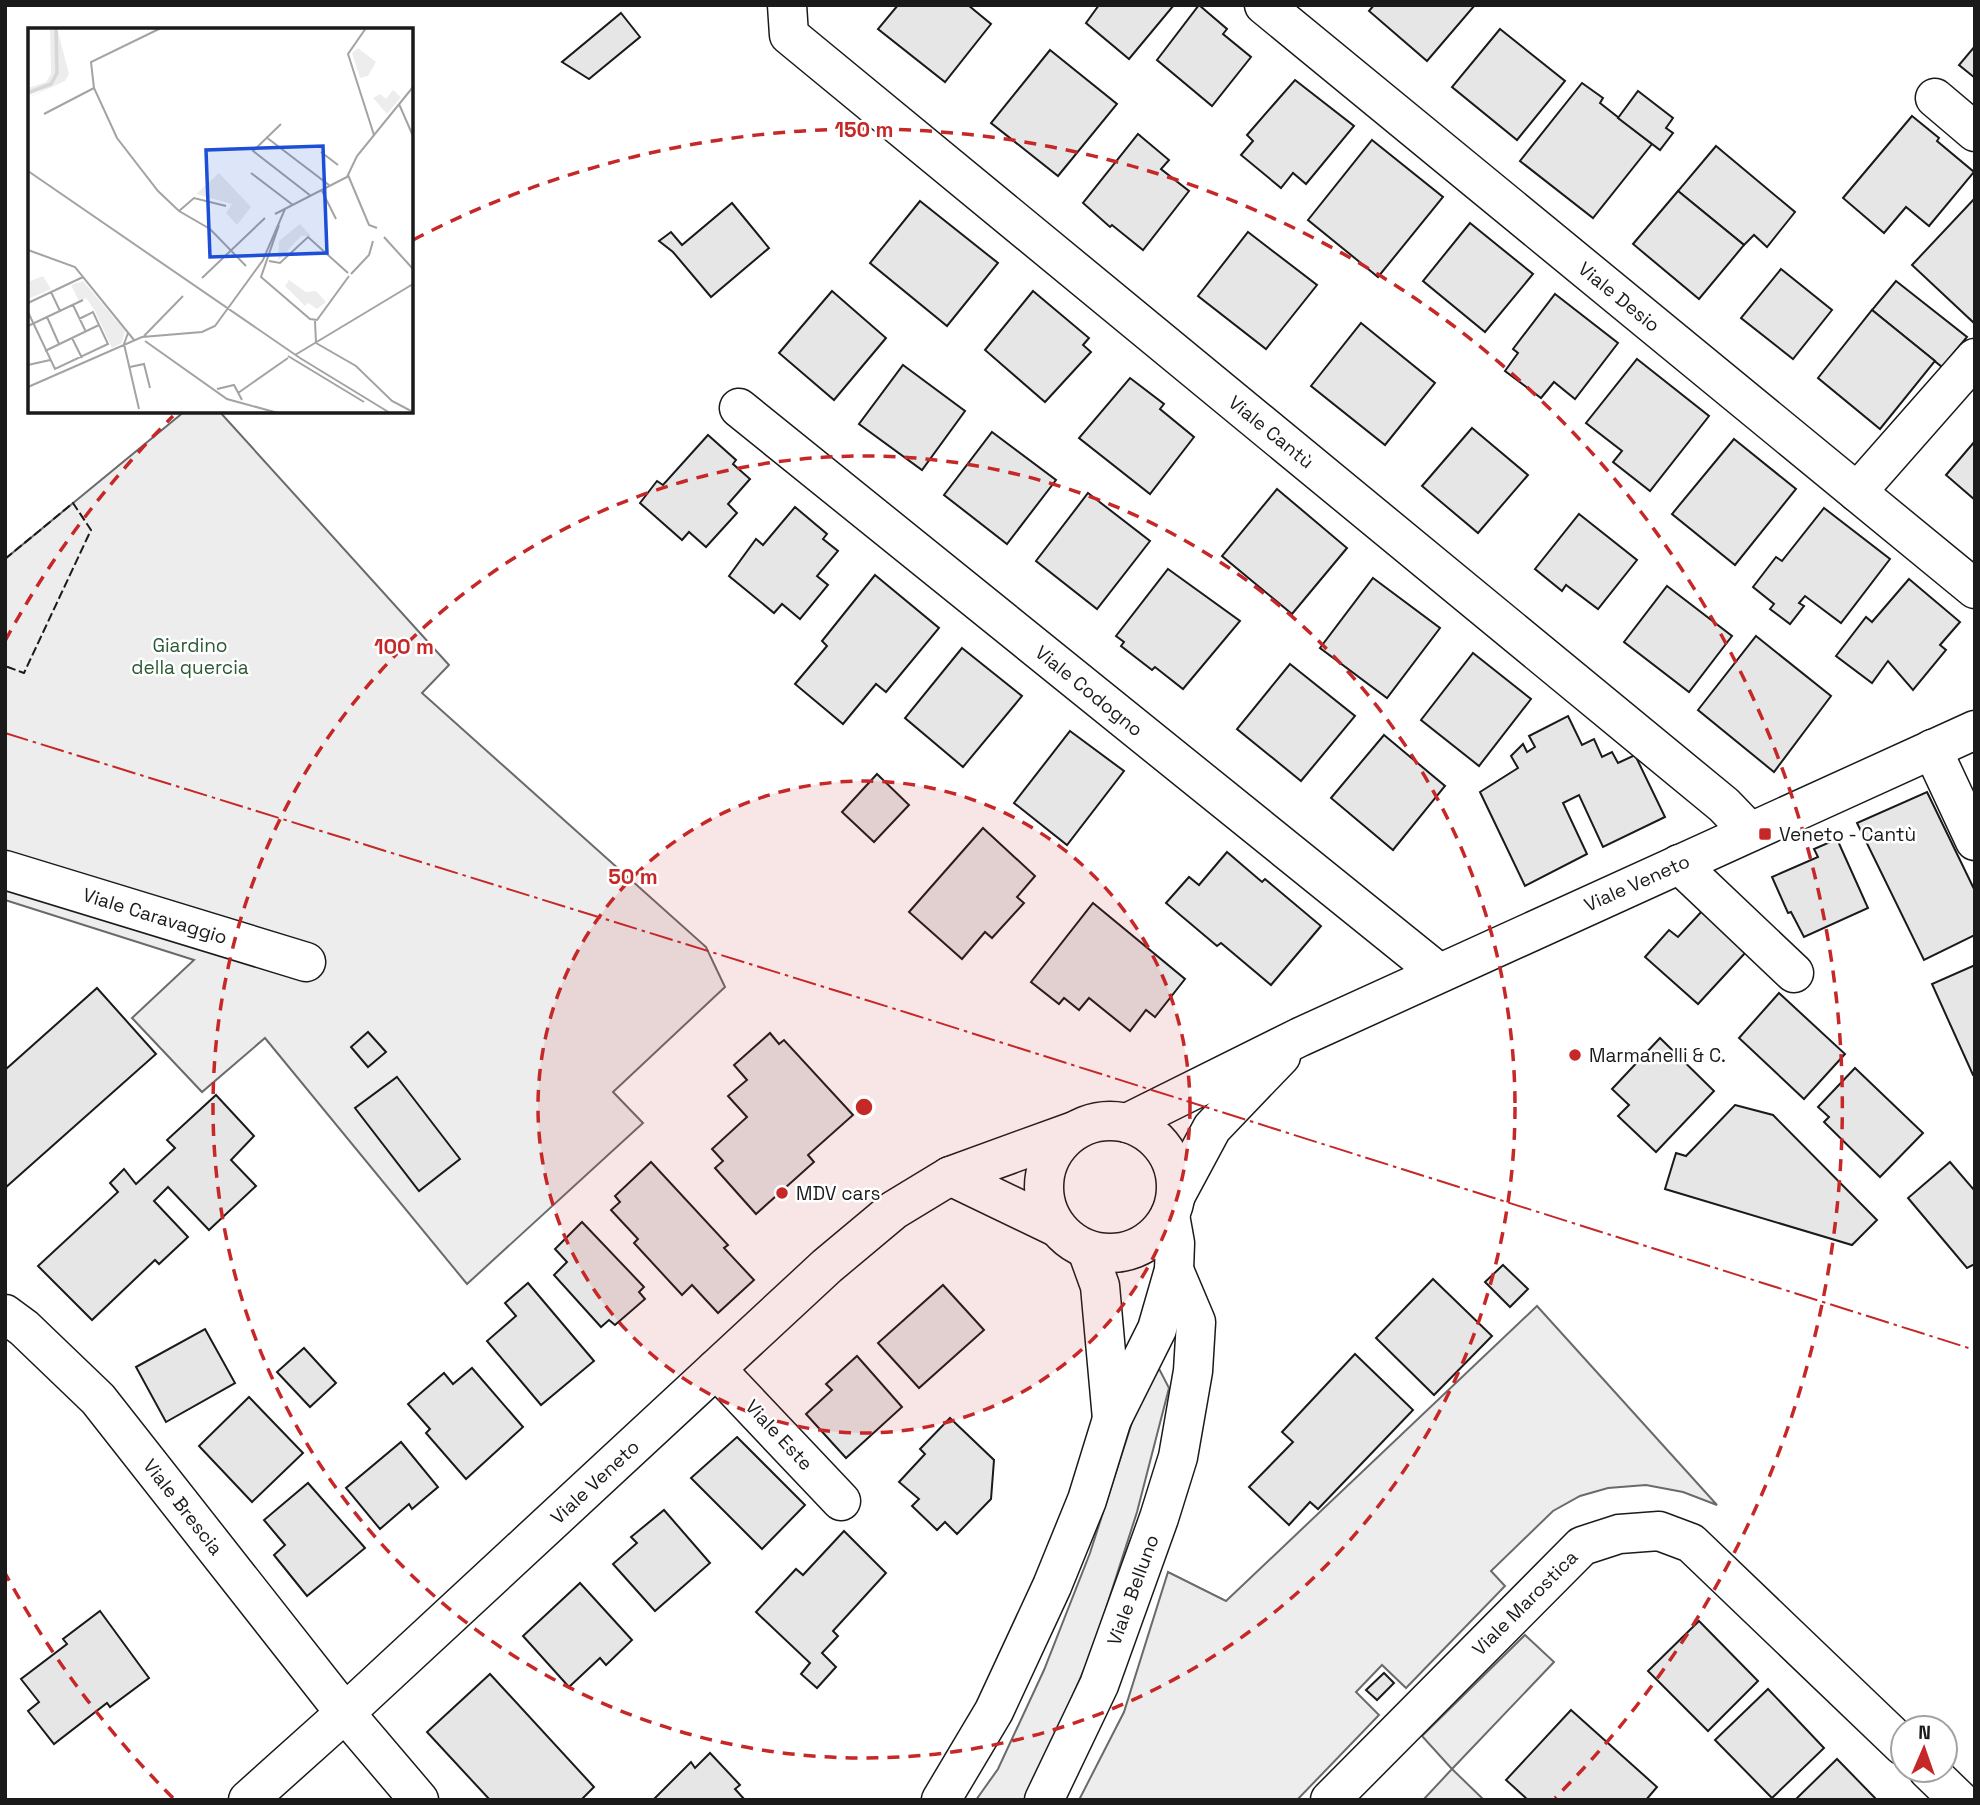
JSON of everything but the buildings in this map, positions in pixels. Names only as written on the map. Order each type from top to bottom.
[{"type":"street","name":"Viale Desio","points":[[1264,5],[1975,589]]},
{"type":"street","name":"Viale Cantù","points":[[788,20],[1724,806],[1750,832]]},
{"type":"street","points":[[1935,99],[1975,132]]},
{"type":"street","points":[[1857,492],[1975,358]]},
{"type":"street","name":"Viale Codogno","points":[[739,408],[1439,973]]},
{"type":"street","name":"Viale Veneto","points":[[1126,1123],[1300,1037],[1975,730]]},
{"type":"street","points":[[1932,749],[1975,841]]},
{"type":"street","points":[[1678,864],[1794,973]]},
{"type":"street","name":"Viale Caravaggio","points":[[5,870],[306,962]]},
{"type":"street","name":"Viale Veneto","points":[[1173,1205],[1212,1128],[1300,1037]]},
{"type":"street","points":[[942,1800],[994,1711],[1052,1586],[1087,1500],[1112,1419],[1157,1329],[1174,1270],[1173,1205],[1176,1179],[1165,1150],[1154,1138],[1142,1129],[1126,1123],[1108,1121],[1090,1124],[1074,1131],[1057,1146],[1047,1165],[1043,1186],[1046,1207],[1056,1227],[1065,1237],[1087,1250],[1107,1254],[1145,1244],[1160,1231],[1173,1205]]},
{"type":"street","name":"Viale Veneto","points":[[248,1800],[827,1266],[894,1210],[950,1176],[1074,1131]]},
{"type":"street","points":[[950,1176],[1056,1227]]},
{"type":"street","points":[[1087,1250],[1101,1286],[1112,1419]]},
{"type":"street","name":"Viale Belluno","points":[[1044,1800],[1099,1685],[1178,1457],[1193,1371],[1196,1322],[1174,1270]]},
{"type":"street","points":[[1101,1286],[1157,1329],[1193,1371]]},
{"type":"street","name":"Viale Brescia","points":[[5,1314],[24,1328],[98,1399],[345,1713],[419,1800]]},
{"type":"street","name":"Viale Este","points":[[716,1369],[841,1501]]},
{"type":"street","name":"Viale Marostica","points":[[1330,1800],[1582,1546],[1619,1534],[1659,1531],[1691,1543],[1889,1733]]},
{"type":"street","points":[[1942,1784],[1959,1800]]},
{"type":"shaded area","name":"Giardino della quercia","points":[[183,413],[221,413],[449,665],[422,693],[706,947],[725,987],[613,1092],[643,1123],[467,1284],[265,1038],[202,1092],[132,1018],[194,960],[5,900],[5,559]]},
{"type":"shaded area","points":[[1537,1306],[1717,1505],[1683,1492],[1646,1485],[1608,1488],[1580,1496],[1553,1511],[1491,1571],[1505,1586],[1406,1688],[1382,1665],[1356,1692],[1379,1715],[1297,1800],[1079,1800],[1124,1712],[1168,1572],[1226,1601]]},
{"type":"shaded area","points":[[1153,1357],[1169,1388],[1137,1512],[1092,1652],[1026,1800],[976,1800],[998,1769],[1044,1670],[1090,1553]]},
{"type":"shaded area","points":[[1525,1635],[1554,1662],[1452,1769],[1422,1736]]},
{"type":"shaded area","points":[[1452,1769],[1484,1800],[1423,1800]]},
{"type":"fence","points":[[5,559],[73,503],[91,530],[24,673],[5,666]]},
{"type":"power","points":[[5,733],[908,1013],[1975,1350]]},
{"type":"place","name":"Veneto - Cantù","points":[[1765,834]]},
{"type":"place","name":"Marmanelli & C.","points":[[1575,1055]]},
{"type":"place","name":"MDV cars","points":[[782,1193]]}]
